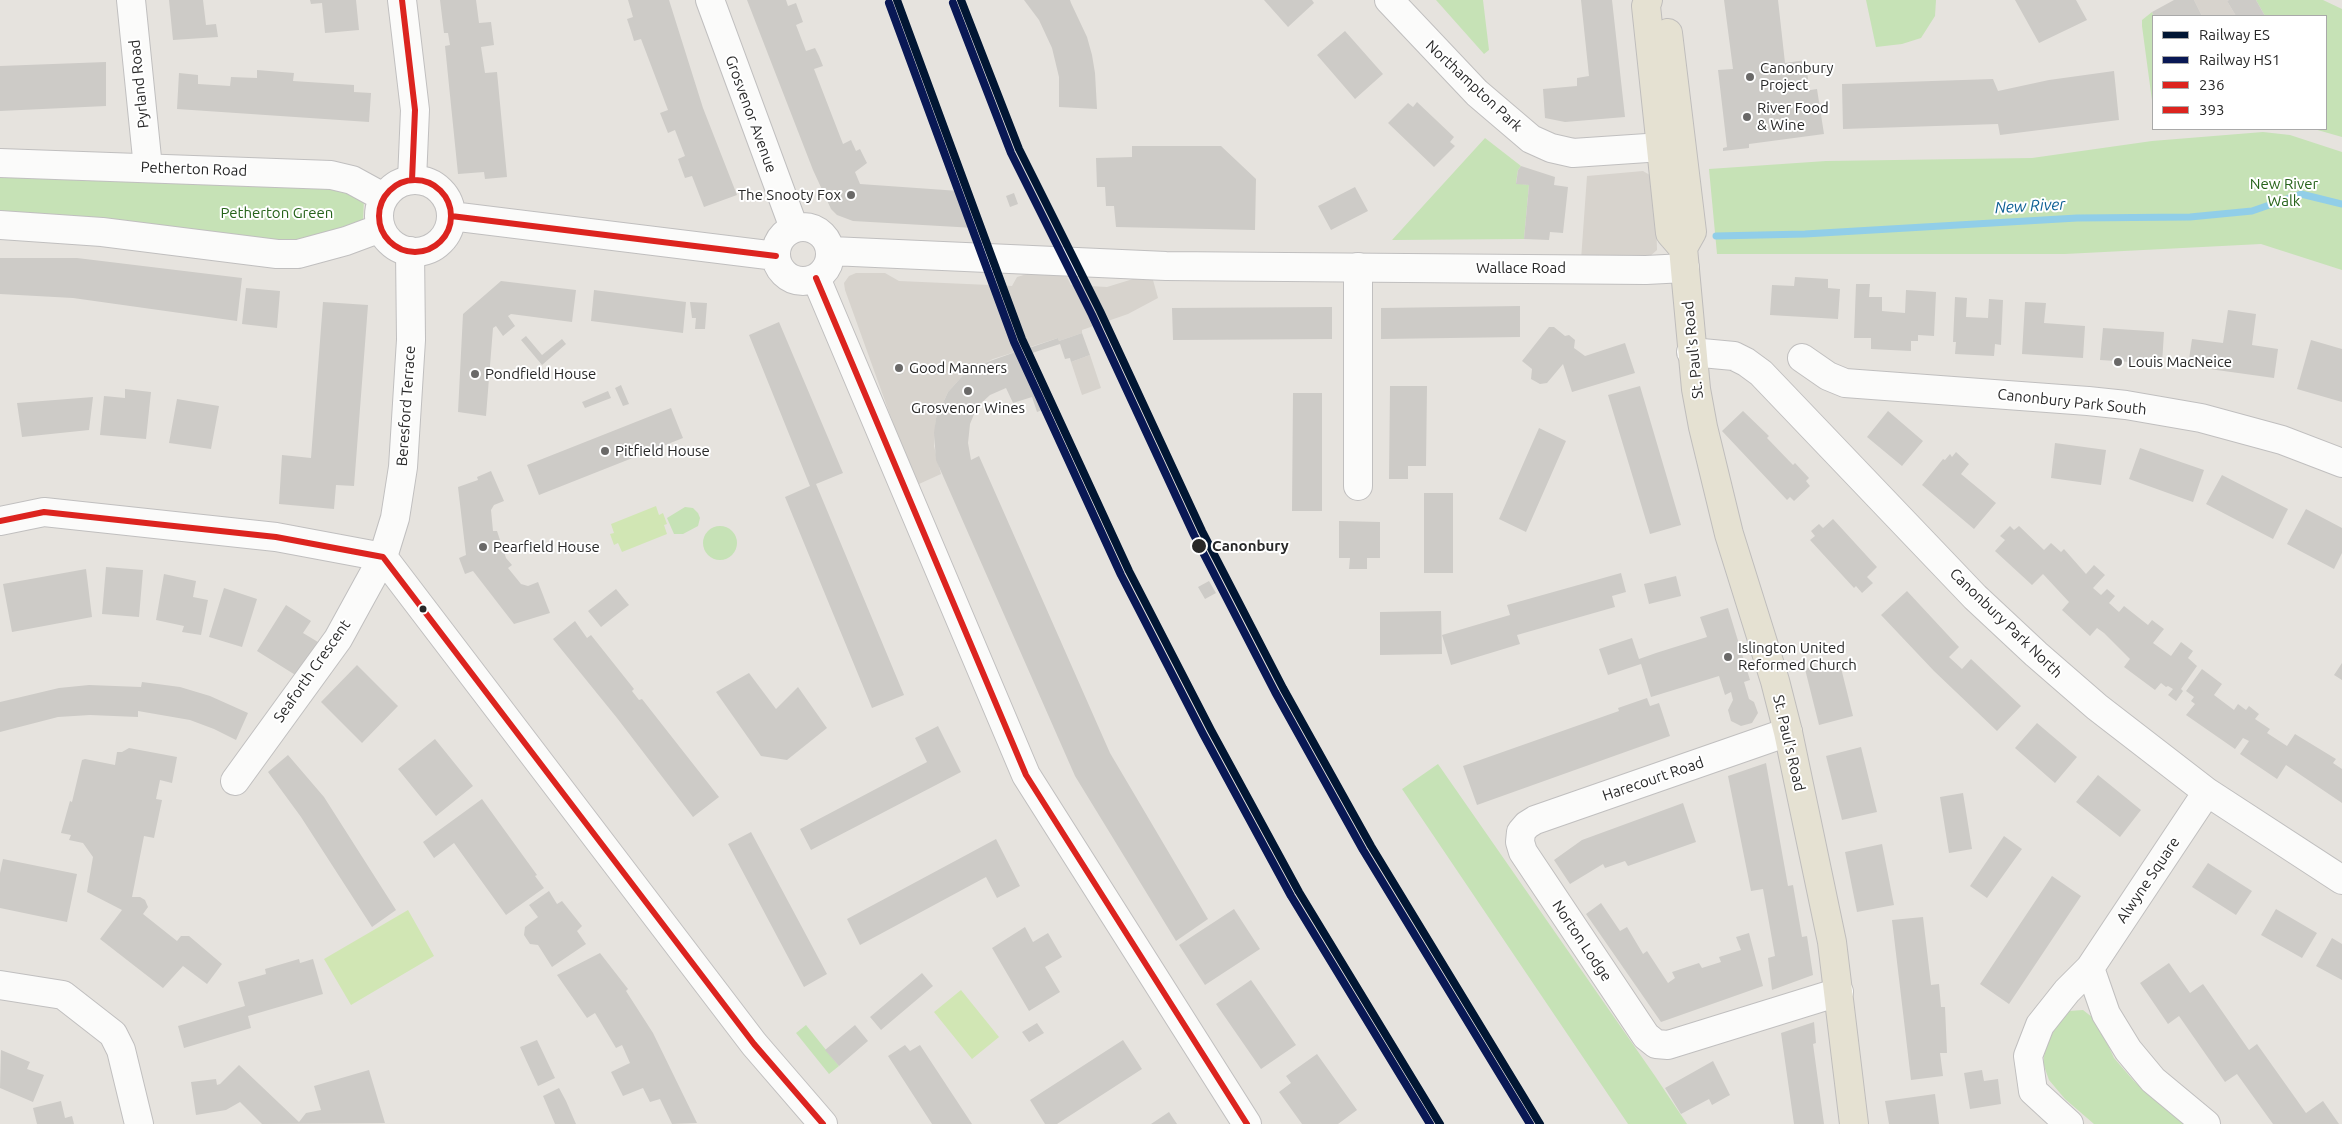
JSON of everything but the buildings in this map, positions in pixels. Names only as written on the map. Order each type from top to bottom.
[{"type":"main road","name":"St. Paul's Road","points":[[1648,0],[1646,6],[1670,233],[1684,258]]},
{"type":"main road","name":"St. Paul's Road","points":[[1662,0],[1692,232],[1684,258],[1692,352],[1703,427],[1729,534],[1788,732],[1825,908],[1839,992],[1854,1124]]},
{"type":"street","name":"Pyrland Road","points":[[131,0],[148,168]]},
{"type":"street","points":[[402,0],[415,110],[412,180]]},
{"type":"street","name":"Grosvenor Avenue","points":[[710,0],[794,228]]},
{"type":"street","name":"Northampton Park","points":[[1389,0],[1477,93],[1531,139],[1550,148],[1573,153],[1662,147]]},
{"type":"street","name":"Petherton Road","points":[[0,163],[331,175],[352,180],[383,197]]},
{"type":"street","points":[[412,180],[428,182],[438,188],[450,207],[451,216],[446,233],[439,242],[428,249],[410,252],[397,247],[387,239],[381,228],[378,216],[383,197],[396,185],[412,180]]},
{"type":"street","points":[[451,216],[776,256]]},
{"type":"street","points":[[0,225],[102,232],[278,254],[298,254],[346,241],[381,228]]},
{"type":"street","points":[[802,226],[818,230],[828,242],[830,251],[828,266],[816,278],[799,281],[790,278],[783,272],[776,256],[779,242],[787,231],[794,228],[802,226]]},
{"type":"street","name":"Wallace Road","points":[[830,251],[1105,263],[1646,270],[1684,258]]},
{"type":"street","name":"Beresford Terrace","points":[[383,557],[395,518],[402,467],[411,340],[410,252]]},
{"type":"street","points":[[1358,267],[1358,486]]},
{"type":"street","points":[[816,278],[1026,775],[1247,1124]]},
{"type":"street","name":"Canonbury Park North","points":[[1692,352],[1734,356],[1761,373],[1975,597],[2036,654],[2097,707],[2207,792],[2342,880]]},
{"type":"street","name":"Canonbury Park South","points":[[1802,358],[1828,376],[1845,383],[2088,401],[2126,405],[2200,418],[2282,440],[2342,463]]},
{"type":"street","points":[[0,521],[44,512],[276,537],[383,557],[754,1044],[823,1124]]},
{"type":"street","name":"Seaforth Crescent","points":[[235,781],[338,638],[383,557]]},
{"type":"street","name":"Harecourt Road","points":[[1521,832],[1527,825],[1536,820],[1788,732]]},
{"type":"street","name":"Alwyne Square","points":[[2068,1124],[2033,1091],[2028,1056],[2040,1025],[2067,991],[2090,968],[2207,792]]},
{"type":"street","name":"Norton Lodge","points":[[1521,832],[1520,842],[1523,852],[1646,1036],[1656,1044],[1668,1045],[1839,992]]},
{"type":"street","points":[[2090,968],[2106,1014],[2128,1050],[2153,1080],[2206,1124]]},
{"type":"street","points":[[0,985],[63,995],[113,1034],[121,1050],[139,1124]]},
{"type":"green space","points":[[1436,0],[1483,0],[1489,50],[1484,54]]},
{"type":"green space","points":[[1866,0],[1936,0],[1935,16],[1921,38],[1902,44],[1876,47]]},
{"type":"green space","points":[[2256,0],[2323,0],[2342,9],[2342,137],[2318,130],[2327,130],[2327,15],[2264,15]]},
{"type":"green space","points":[[2152,12],[2152,101],[2142,26],[2142,20]]},
{"type":"green space","name":"New River Walk","points":[[2263,132],[2290,135],[2342,152],[2342,270],[2261,244],[2065,254],[1717,254],[1709,169],[1826,161],[2032,158],[2152,141]]},
{"type":"green space","points":[[1485,138],[1521,166],[1518,170],[1516,183],[1529,185],[1524,239],[1392,240]]},
{"type":"green space","name":"Petherton Green","points":[[0,171],[319,181],[364,198],[363,222],[296,246],[0,213]]},
{"type":"green space","points":[[656,506],[659,515],[663,513],[667,524],[664,525],[667,534],[622,552],[618,543],[614,545],[610,534],[614,533],[611,524]]},
{"type":"green space","points":[[685,507],[693,508],[698,513],[700,518],[698,526],[683,534],[674,534],[667,518]]},
{"type":"green space","points":[[720,526],[727,527],[732,531],[736,536],[736,550],[732,555],[727,559],[720,560],[713,559],[708,555],[704,550],[703,543],[704,536],[708,531],[713,527]]},
{"type":"green space","points":[[1438,764],[1687,1124],[1628,1124],[1402,789]]},
{"type":"green space","points":[[408,910],[434,956],[351,1005],[324,959]]},
{"type":"green space","points":[[961,990],[999,1037],[972,1059],[934,1012]]},
{"type":"green space","points":[[2083,1010],[2097,1021],[2114,1058],[2133,1080],[2185,1124],[2094,1124],[2065,1099],[2049,1080],[2043,1063],[2046,1045],[2061,1018],[2069,1011]]},
{"type":"green space","points":[[806,1025],[839,1066],[829,1074],[796,1033]]},
{"type":"shaded area","points":[[2194,0],[2229,0],[2227,1],[2235,15],[2202,15]]},
{"type":"shaded area","points":[[1643,171],[1655,178],[1657,250],[1649,257],[1581,260],[1587,176]]},
{"type":"shaded area","points":[[856,273],[885,273],[899,281],[1012,286],[1017,277],[1027,274],[1052,273],[1067,277],[1071,285],[1107,287],[1133,279],[1153,280],[1158,298],[1128,314],[1082,330],[1082,333],[1059,341],[1058,338],[993,359],[966,372],[948,392],[936,418],[934,446],[941,474],[919,484],[898,437],[845,290],[844,283],[849,276]]},
{"type":"shaded area","points":[[1090,355],[1101,388],[1082,395],[1071,362]]},
{"type":"waterway","name":"New River","points":[[1716,236],[1805,234],[2077,218],[2190,217],[2252,211],[2301,194],[2342,204]]},
{"type":"rail line","name":"ES","points":[[897,0],[1022,339],[1129,571],[1211,730],[1299,892],[1440,1124]]},
{"type":"rail line","name":"ES","points":[[961,0],[1019,149],[1100,311],[1202,531],[1283,688],[1371,846],[1540,1124]]},
{"type":"rail line","name":"HS1","points":[[889,3],[1014,342],[1121,575],[1203,734],[1291,896],[1430,1124]]},
{"type":"rail line","name":"HS1","points":[[953,3],[1011,153],[1092,315],[1194,535],[1275,692],[1363,850],[1530,1124]]},
{"type":"transit line","name":"236","points":[[402,0],[415,110],[412,180]]},
{"type":"transit line","name":"236","points":[[415,180],[435,186],[445,196],[451,216],[445,236],[435,246],[415,252],[395,246],[385,236],[379,216],[385,196],[395,186],[415,180]]},
{"type":"transit line","name":"236","points":[[451,216],[776,256]]},
{"type":"transit line","name":"236","points":[[816,278],[1026,775],[1247,1124]]},
{"type":"transit line","name":"393","points":[[0,521],[44,512],[276,537],[383,557],[754,1044],[823,1124]]},
{"type":"place","name":"Canonbury Project","points":[[1750,77]]},
{"type":"place","name":"River Food & Wine","points":[[1747,117]]},
{"type":"place","name":"The Snooty Fox","points":[[851,195]]},
{"type":"place","name":"Louis MacNeice","points":[[2118,362]]},
{"type":"place","name":"Good Manners","points":[[899,368]]},
{"type":"place","name":"Pondfield House","points":[[475,374]]},
{"type":"place","name":"Grosvenor Wines","points":[[968,391]]},
{"type":"place","name":"Pitfield House","points":[[605,451]]},
{"type":"place","name":"Canonbury","points":[[1199,546]]},
{"type":"place","name":"Pearfield House","points":[[483,547]]},
{"type":"place","name":"Islington United Reformed Church","points":[[1728,657]]}]
